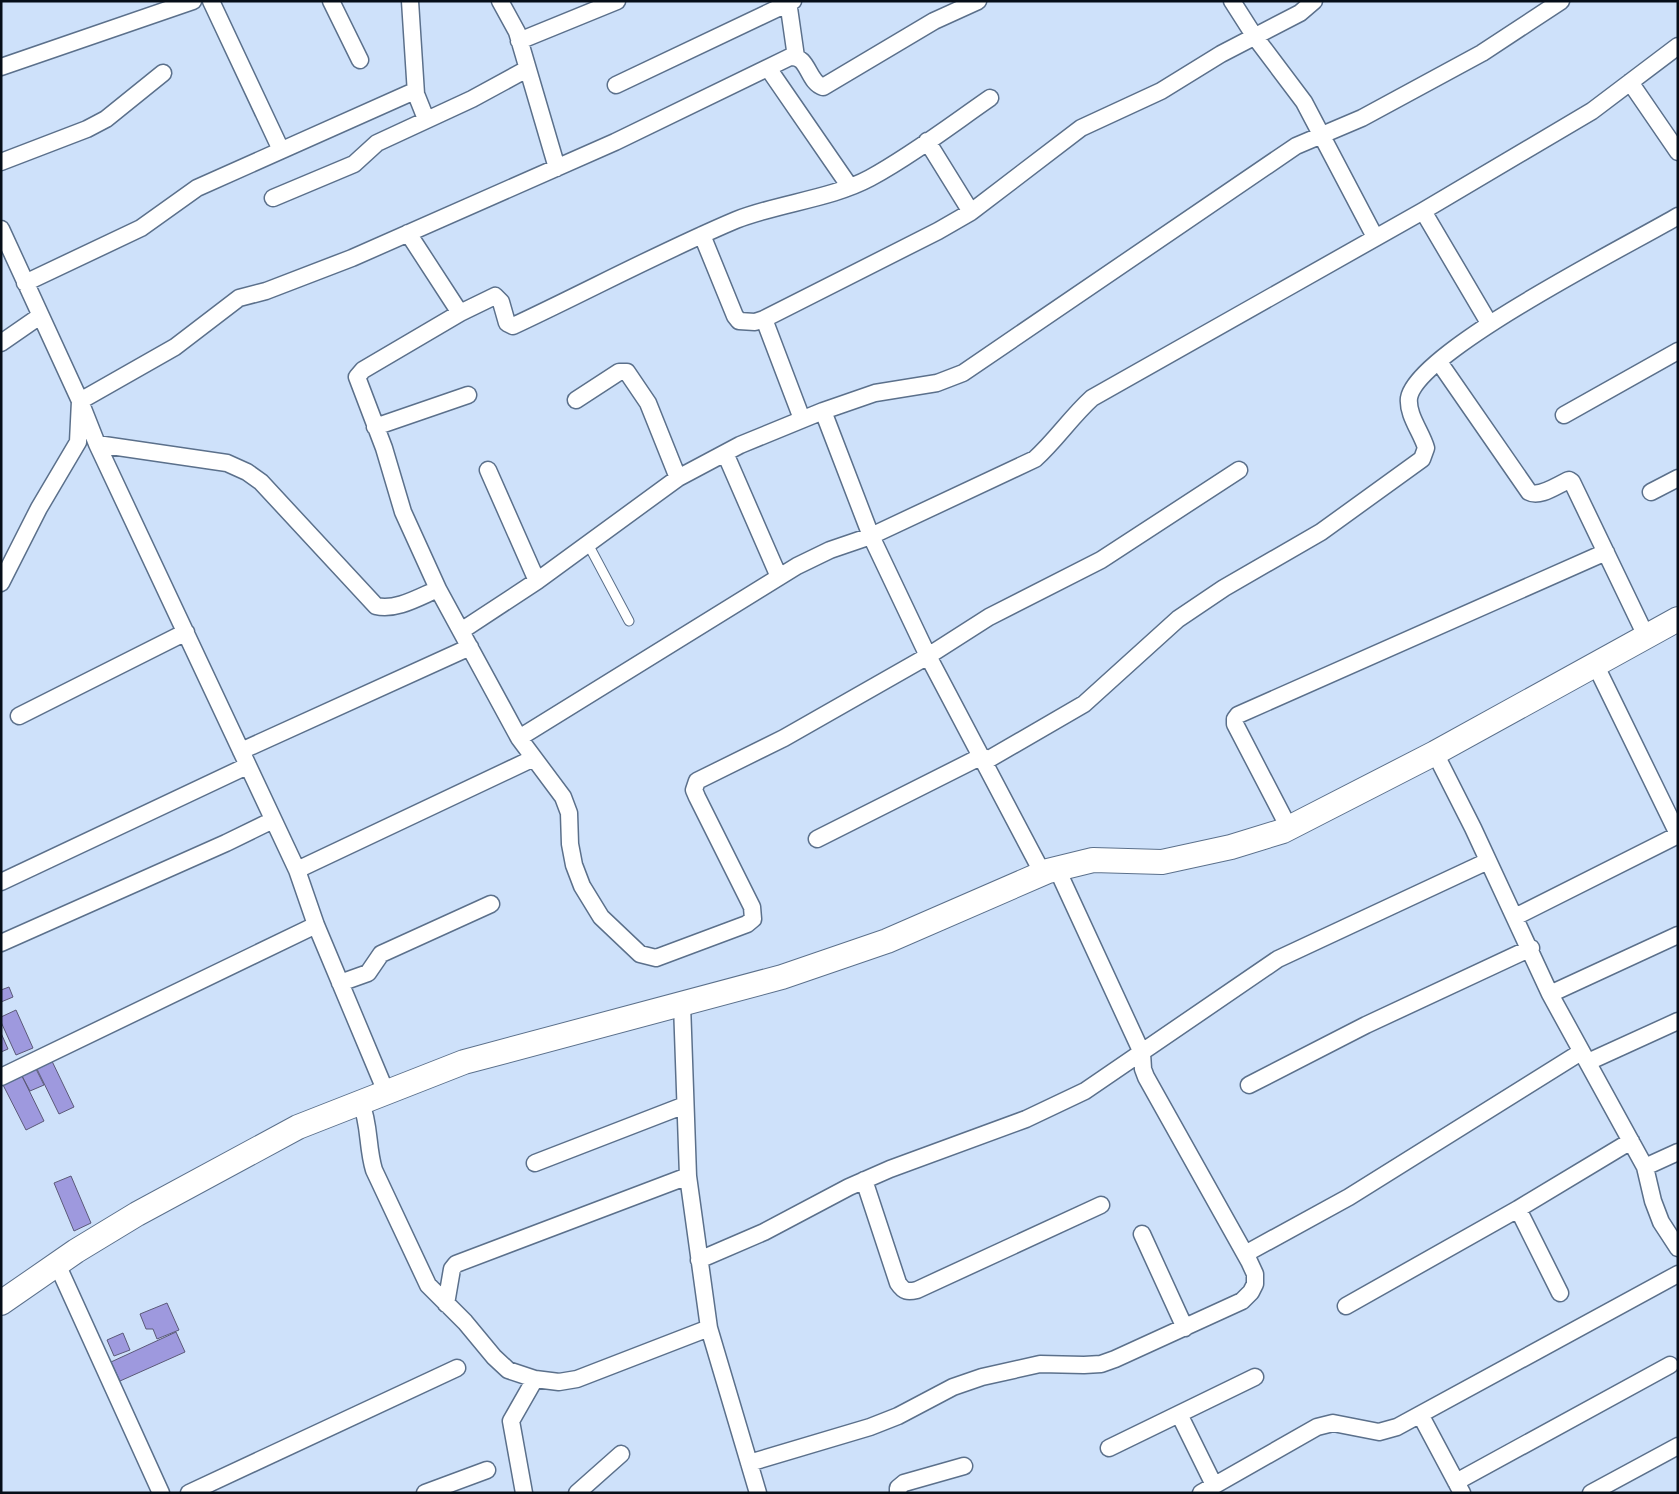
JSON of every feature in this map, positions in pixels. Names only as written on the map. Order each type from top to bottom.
[{"type":"street","points":[[1,67],[193,1]]},
{"type":"street","points":[[211,1],[281,150]]},
{"type":"street","points":[[331,1],[360,60]]},
{"type":"street","points":[[410,1],[416,94],[426,119]]},
{"type":"street","points":[[500,1],[519,41],[557,168]]},
{"type":"street","points":[[519,41],[617,1]]},
{"type":"street","points":[[616,85],[790,2],[796,56],[802,61],[816,82],[823,87],[934,21],[978,1]]},
{"type":"street","points":[[1232,1],[1255,37],[1304,102],[1375,237]]},
{"type":"street","points":[[753,321],[938,231],[971,212],[1081,128],[1161,91],[1300,13],[1314,1]]},
{"type":"street","points":[[461,631],[537,581],[678,478],[725,453],[802,419],[875,393],[938,383],[963,373],[1296,146],[1362,118],[1482,53],[1560,1]]},
{"type":"street","points":[[519,738],[779,577],[830,550],[871,536],[1035,459],[1056,439],[1072,416],[1092,398],[1423,211],[1592,111],[1678,46]]},
{"type":"street","points":[[80,400],[175,347],[239,298],[266,291],[408,233],[557,168],[796,56]]},
{"type":"street","points":[[768,68],[850,187]]},
{"type":"street","points":[[273,198],[354,164],[377,143],[426,119],[472,100],[527,69]]},
{"type":"street","points":[[1,162],[87,129],[106,119],[163,73]]},
{"type":"street","points":[[1630,82],[1676,145]]},
{"type":"street","points":[[25,283],[141,228],[197,188],[410,93],[416,94]]},
{"type":"street","points":[[990,98],[881,171],[850,187],[769,208],[695,238],[514,326],[507,324],[502,302],[495,296],[460,313],[359,374],[358,383],[376,426],[403,512],[438,590],[519,738],[563,797],[569,813],[570,844],[574,865],[582,886],[601,917],[640,954],[656,958],[747,924],[753,919],[752,907],[697,797],[694,790],[696,781],[784,738],[928,656],[989,616],[1101,560],[1239,470]]},
{"type":"street","points":[[927,141],[971,212]]},
{"type":"street","points":[[1423,211],[1489,323]]},
{"type":"street","points":[[817,839],[983,759],[1072,712],[1178,619],[1224,588],[1321,532],[1422,459],[1426,448],[1409,408],[1409,397],[1416,386],[1438,362],[1489,323],[1678,216]]},
{"type":"street","points":[[1,229],[80,400],[98,444],[297,870],[316,925],[386,1092]]},
{"type":"street","points":[[408,233],[460,313]]},
{"type":"street","points":[[695,238],[731,309],[753,321],[802,419]]},
{"type":"street","points":[[1,343],[40,316]]},
{"type":"street","points":[[1564,415],[1678,351]]},
{"type":"street","points":[[1438,362],[1529,492],[1534,495],[1539,494],[1569,480],[1572,482],[1646,636]]},
{"type":"street","points":[[576,400],[619,372],[627,372],[648,404],[678,478]]},
{"type":"street","points":[[376,426],[468,395]]},
{"type":"street","points":[[1,583],[39,508],[78,442],[80,400]]},
{"type":"street","points":[[749,1463],[870,1427],[898,1416],[953,1387],[982,1377],[1040,1364],[1101,1364],[1230,1308],[1251,1292],[1255,1284],[1255,1274],[1245,1254],[1142,1069],[1142,1053],[1050,872],[983,759],[928,656],[871,536],[823,411]]},
{"type":"street","points":[[98,444],[227,463],[246,472],[261,482],[376,606],[384,608],[395,606],[438,590]]},
{"type":"street","points":[[725,453],[779,577]]},
{"type":"street","points":[[488,470],[537,581]]},
{"type":"street","points":[[1650,492],[1678,478]]},
{"type":"street","points":[[1288,828],[1235,724],[1235,719],[1238,715],[1606,552]]},
{"type":"street","points":[[1,1303],[57,1264],[136,1214],[298,1127],[464,1062],[782,977],[887,941],[1050,872],[1093,860],[1162,862],[1231,847],[1288,828],[1435,753],[1678,619]]},
{"type":"street","points":[[20,716],[186,632]]},
{"type":"street","points":[[1,882],[244,758],[470,648]]},
{"type":"street","points":[[1515,917],[1678,835],[1595,664]]},
{"type":"street","points":[[1435,753],[1530,948],[1550,994],[1645,1167],[1653,1202],[1661,1222],[1678,1248]]},
{"type":"street","points":[[297,870],[534,758]]},
{"type":"street","points":[[1,943],[226,844],[273,820]]},
{"type":"street","points":[[699,1260],[764,1232],[864,1180],[1026,1119],[1085,1090],[1278,959],[1488,861]]},
{"type":"street","points":[[340,982],[368,973],[381,954],[491,904]]},
{"type":"street","points":[[1,1077],[316,925]]},
{"type":"street","points":[[1550,994],[1678,935]]},
{"type":"street","points":[[1249,1085],[1366,1025],[1530,948]]},
{"type":"street","points":[[682,1004],[688,1176],[709,1328],[758,1493]]},
{"type":"street","points":[[1245,1254],[1349,1197],[1585,1057],[1678,1021]]},
{"type":"street","points":[[361,1102],[368,1127],[369,1155],[374,1170],[420,1271],[428,1285],[508,1370],[535,1379],[559,1382],[583,1378],[709,1328]]},
{"type":"street","points":[[535,1163],[685,1105]]},
{"type":"street","points":[[1346,1306],[1518,1209],[1631,1141]]},
{"type":"street","points":[[1645,1167],[1678,1152]]},
{"type":"street","points":[[446,1304],[452,1270],[456,1264],[688,1176]]},
{"type":"street","points":[[864,1180],[898,1283],[902,1290],[909,1292],[1101,1205]]},
{"type":"street","points":[[1518,1209],[1560,1293]]},
{"type":"street","points":[[1142,1234],[1185,1328]]},
{"type":"street","points":[[57,1264],[161,1493]]},
{"type":"street","points":[[1179,1414],[1208,1489],[1317,1427],[1333,1423],[1379,1432],[1397,1427],[1421,1416],[1677,1277]]},
{"type":"street","points":[[1421,1416],[1459,1488],[1670,1366]]},
{"type":"street","points":[[189,1493],[457,1368]]},
{"type":"street","points":[[1109,1448],[1255,1377]]},
{"type":"street","points":[[524,1493],[511,1421],[535,1379]]},
{"type":"street","points":[[1591,1493],[1678,1446]]},
{"type":"street","points":[[577,1493],[622,1454]]},
{"type":"street","points":[[898,1493],[898,1488],[904,1482],[964,1466]]},
{"type":"street","points":[[425,1493],[487,1470]]},
{"type":"lane","points":[[588,544],[629,621]]},
{"type":"building","points":[[9,987],[13,997],[1,1002],[1,990]]},
{"type":"building","points":[[16,1010],[33,1048],[16,1055],[1,1022],[1,1017]]},
{"type":"building","points":[[1,1033],[8,1049],[1,1052]]},
{"type":"building","points":[[50,1057],[74,1107],[59,1114],[35,1065]]},
{"type":"building","points":[[36,1069],[44,1085],[30,1091],[22,1076]]},
{"type":"building","points":[[20,1072],[44,1121],[26,1130],[1,1081]]},
{"type":"building","points":[[71,1176],[91,1223],[74,1231],[54,1183]]},
{"type":"building","points":[[167,1303],[179,1330],[157,1339],[153,1329],[146,1329],[140,1314]]},
{"type":"building","points":[[176,1332],[185,1352],[120,1381],[111,1362]]},
{"type":"building","points":[[123,1333],[130,1350],[114,1356],[107,1340]]}]
